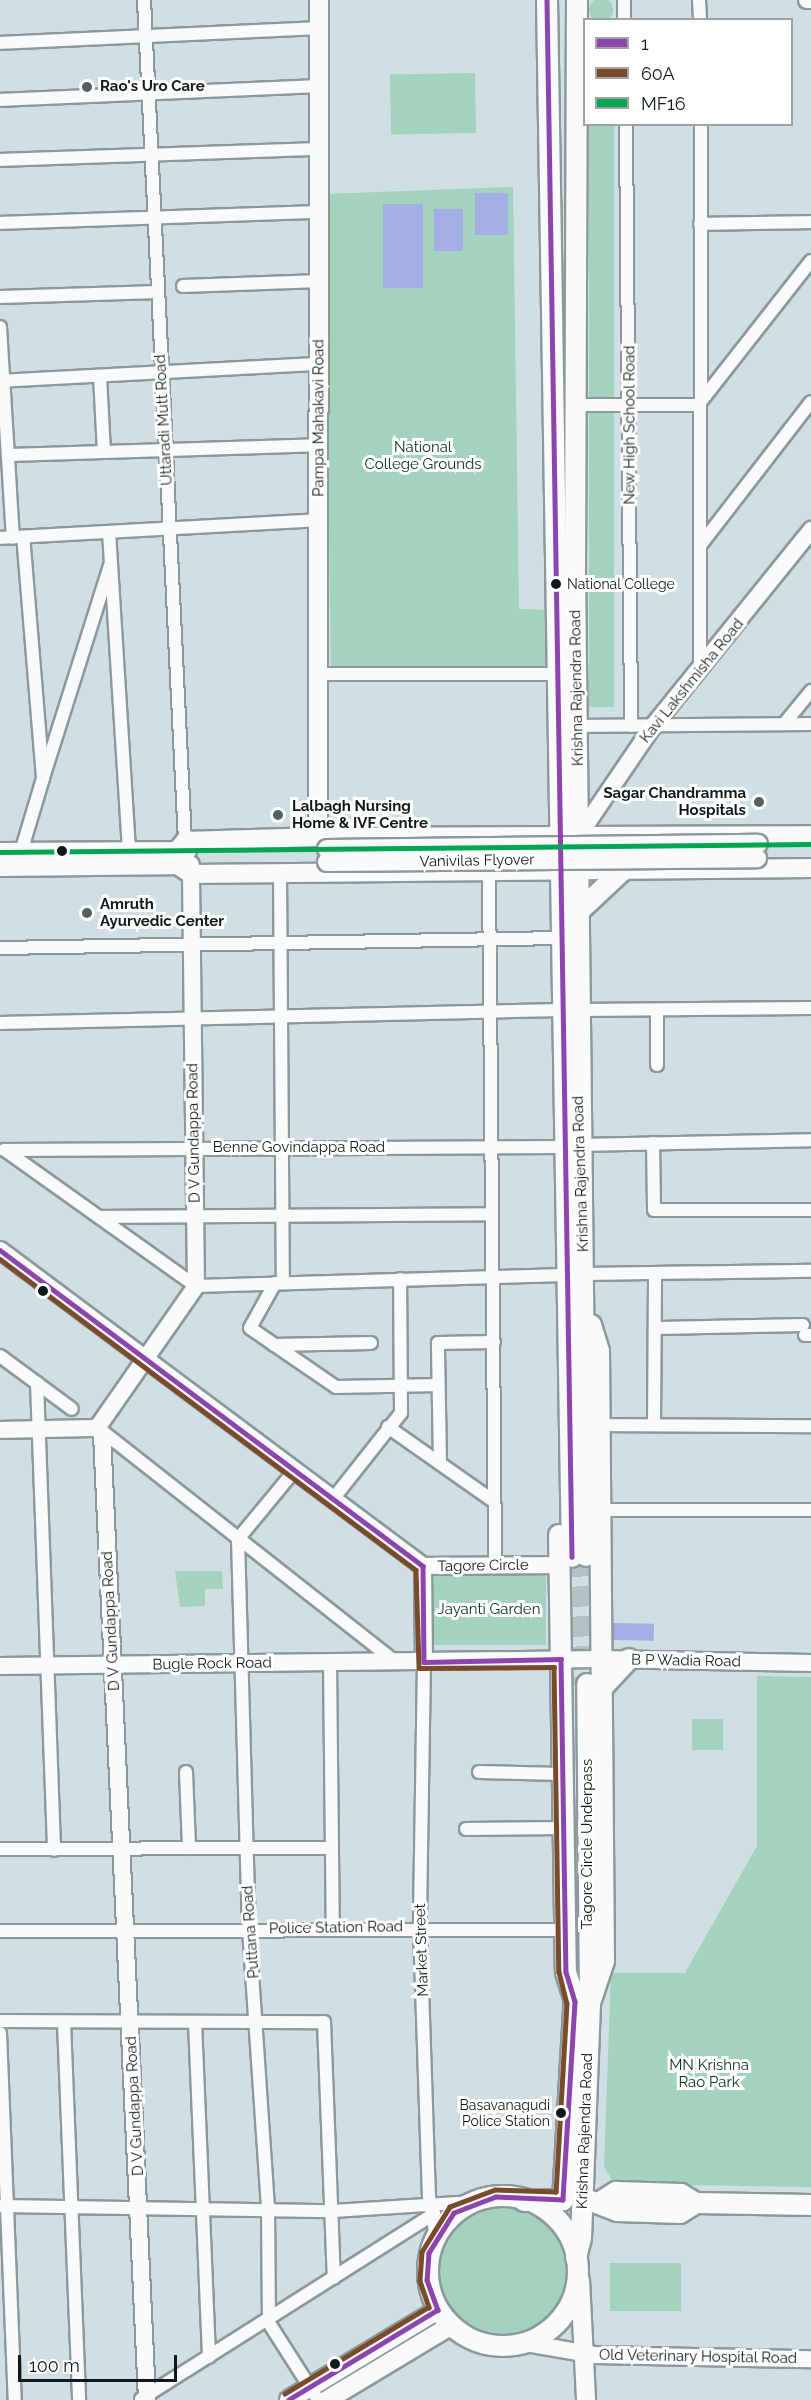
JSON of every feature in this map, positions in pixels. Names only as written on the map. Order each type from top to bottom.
[{"type":"main road","name":"Pampa Mahakavi Road","points":[[319,0],[319,674],[324,849]]},
{"type":"main road","points":[[547,0],[560,674],[569,725]]},
{"type":"main road","name":"Krishna Rajendra Road","points":[[570,1010],[560,938],[569,871],[570,836],[569,725],[576,405],[577,0]]},
{"type":"main road","points":[[324,849],[570,836],[811,835]]},
{"type":"main road","name":"Vanivilas Flyover","points":[[758,851],[811,843]]},
{"type":"main road","name":"Vanivilas Flyover","points":[[183,858],[324,849],[758,851],[811,858]]},
{"type":"main road","points":[[0,852],[129,851],[280,873],[811,868]]},
{"type":"main road","points":[[0,867],[183,858]]},
{"type":"main road","points":[[578,912],[623,870]]},
{"type":"main road","name":"Krishna Rajendra Road","points":[[569,871],[578,912],[570,1010],[570,1146],[564,1275],[565,1316],[559,1350],[573,1559]]},
{"type":"main road","name":"Krishna Rajendra Road","points":[[570,1146],[584,1274],[585,1304]]},
{"type":"main road","points":[[582,2003],[604,1961],[587,1686],[600,1659],[599,1351],[585,1304]]},
{"type":"main road","points":[[582,2003],[566,1972],[561,1659],[573,1559],[585,1304]]},
{"type":"main road","points":[[587,1686],[629,1659]]},
{"type":"main road","name":"Tagore Circle Underpass","points":[[582,2003],[587,1686]]},
{"type":"main road","name":"Krishna Rajendra Road","points":[[576,2258],[582,2201],[582,2003]]},
{"type":"main road","points":[[580,2280],[571,2307],[558,2323],[526,2343],[494,2347],[469,2339],[452,2325],[438,2310],[427,2280],[436,2237],[454,2213],[472,2202],[496,2197],[524,2201],[555,2212],[576,2258],[580,2280],[586,2400]]},
{"type":"main road","name":"Krishna Rajendra Road","points":[[524,2201],[582,2201]]},
{"type":"main road","points":[[582,2201],[617,2211],[680,2213],[696,2203],[811,2205]]},
{"type":"main road","points":[[289,2400],[314,2394],[438,2310]]},
{"type":"main road","points":[[327,2400],[452,2325]]},
{"type":"street","name":"Uttaradi Mutt Road","points":[[144,0],[170,528],[183,858]]},
{"type":"street","points":[[624,0],[624,18]]},
{"type":"street","points":[[699,0],[700,18]]},
{"type":"street","points":[[0,43],[320,28]]},
{"type":"street","points":[[0,100],[320,86]]},
{"type":"street","name":"New High School Road","points":[[626,126],[631,726]]},
{"type":"street","points":[[700,673],[702,543],[698,405],[701,126]]},
{"type":"street","points":[[0,160],[320,149]]},
{"type":"street","points":[[0,223],[320,212]]},
{"type":"street","points":[[700,224],[811,222]]},
{"type":"street","points":[[698,405],[811,261]]},
{"type":"street","points":[[183,286],[320,281]]},
{"type":"street","points":[[0,297],[158,292]]},
{"type":"street","points":[[0,327],[8,454],[43,778]]},
{"type":"street","points":[[2,381],[319,364]]},
{"type":"street","points":[[100,376],[104,452]]},
{"type":"street","points":[[702,543],[811,402]]},
{"type":"street","points":[[576,405],[698,405]]},
{"type":"street","points":[[8,454],[319,445]]},
{"type":"street","points":[[0,538],[319,520]]},
{"type":"street","name":"Kavi Lakshmisha Road","points":[[570,836],[654,726],[700,673],[811,530]]},
{"type":"street","points":[[109,532],[129,851]]},
{"type":"street","points":[[21,852],[111,563]]},
{"type":"street","points":[[319,674],[560,674]]},
{"type":"street","points":[[784,724],[811,691]]},
{"type":"street","points":[[569,725],[811,724]]},
{"type":"street","name":"D V Gundappa Road","points":[[183,858],[192,944],[196,1286]]},
{"type":"street","points":[[489,872],[490,1275],[494,1342],[492,1500],[495,1566]]},
{"type":"street","points":[[280,873],[283,1216],[279,1283],[250,1328],[336,1387],[438,1385]]},
{"type":"street","points":[[0,948],[192,944],[280,945],[560,938]]},
{"type":"street","points":[[0,1023],[193,1016],[811,1008]]},
{"type":"street","points":[[657,1010],[657,1065]]},
{"type":"street","name":"Benne Govindappa Road","points":[[3,1150],[570,1146],[811,1140]]},
{"type":"street","points":[[653,1143],[654,1210],[811,1210]]},
{"type":"street","points":[[3,1150],[196,1286],[490,1275],[564,1275]]},
{"type":"street","points":[[99,1217],[491,1214]]},
{"type":"street","points":[[0,1250],[423,1566]]},
{"type":"street","points":[[584,1274],[811,1271]]},
{"type":"street","points":[[654,1425],[658,1328],[655,1273]]},
{"type":"street","points":[[333,1499],[401,1413],[400,1279]]},
{"type":"street","points":[[99,1429],[196,1286]]},
{"type":"street","points":[[658,1328],[806,1332]]},
{"type":"street","points":[[440,1463],[438,1343],[494,1342]]},
{"type":"street","points":[[274,1345],[371,1343]]},
{"type":"street","points":[[0,1356],[72,1409]]},
{"type":"street","points":[[38,1383],[54,1850]]},
{"type":"street","points":[[599,1425],[811,1426]]},
{"type":"street","points":[[388,1427],[492,1500]]},
{"type":"street","points":[[0,1430],[99,1429],[396,1662]]},
{"type":"street","name":"D V Gundappa Road","points":[[99,1429],[140,2206],[144,2399]]},
{"type":"street","points":[[238,1539],[295,1470]]},
{"type":"street","points":[[600,1510],[811,1510]]},
{"type":"street","name":"Puttana Road","points":[[238,1539],[249,1929],[258,2022],[268,2209],[269,2323]]},
{"type":"street","name":"Tagore Circle","points":[[424,1662],[423,1566],[495,1566],[573,1559]]},
{"type":"street","points":[[424,1662],[561,1659]]},
{"type":"street","name":"B P Wadia Road","points":[[561,1659],[811,1663]]},
{"type":"street","points":[[330,1662],[333,1928]]},
{"type":"street","name":"Bugle Rock Road","points":[[0,1666],[424,1662]]},
{"type":"street","name":"Market Street","points":[[424,1662],[420,1927],[436,2237]]},
{"type":"street","points":[[186,1772],[189,1848]]},
{"type":"street","points":[[479,1772],[562,1774]]},
{"type":"street","points":[[466,1828],[563,1828]]},
{"type":"street","points":[[0,1850],[332,1848]]},
{"type":"street","name":"Police Station Road","points":[[0,1931],[420,1927],[565,1930]]},
{"type":"street","points":[[0,2021],[64,2023],[324,2022],[334,2278]]},
{"type":"street","points":[[195,2022],[208,2357]]},
{"type":"street","points":[[64,2023],[78,2400]]},
{"type":"street","points":[[0,2033],[4,2206],[15,2400]]},
{"type":"street","points":[[4,2206],[203,2206],[333,2211],[434,2211],[472,2202]]},
{"type":"street","points":[[144,2399],[208,2357],[269,2323],[434,2211]]},
{"type":"street","points":[[269,2323],[314,2394]]},
{"type":"street","name":"Old Veterinary Hospital Road","points":[[526,2343],[585,2352],[811,2359]]},
{"type":"green space","points":[[595,-1],[607,-1],[613,5],[611,18],[591,18],[589,15],[589,5]]},
{"type":"green space","points":[[475,73],[476,133],[391,134],[390,74]]},
{"type":"green space","points":[[589,126],[614,126],[614,707],[589,707]]},
{"type":"green space","name":"National College Grounds","points":[[513,187],[519,609],[548,610],[548,679],[331,680],[325,194]]},
{"type":"green space","points":[[175,1571],[222,1571],[223,1589],[205,1589],[205,1606],[180,1607]]},
{"type":"green space","name":"Jayanti Garden","points":[[431,1574],[546,1574],[546,1645],[431,1645]]},
{"type":"green space","name":"MN Krishna Rao Park","points":[[757,1676],[811,1677],[811,2187],[614,2184],[604,2166],[611,1973],[685,1973],[757,1846]]},
{"type":"green space","points":[[692,1719],[723,1719],[723,1750],[692,1750]]},
{"type":"green space","points":[[504,2207],[529,2212],[550,2226],[564,2247],[569,2272],[564,2297],[550,2318],[529,2332],[504,2337],[479,2332],[458,2318],[444,2297],[439,2272],[444,2247],[458,2226],[479,2212]]},
{"type":"green space","points":[[610,2263],[681,2263],[681,2311],[610,2311]]},
{"type":"water","points":[[475,193],[508,193],[508,235],[475,235]]},
{"type":"water","points":[[383,204],[423,204],[423,288],[383,288]]},
{"type":"water","points":[[434,209],[463,209],[463,251],[434,251]]},
{"type":"water","points":[[613,1623],[654,1624],[654,1641],[613,1640]]},
{"type":"tunnel","points":[[586,1556],[587,1677]]},
{"type":"tunnel","points":[[572,1557],[574,1685]]},
{"type":"transit line","name":"1","points":[[547,0],[572,1557]]},
{"type":"transit line","name":"MF16","points":[[0,852],[811,844]]},
{"type":"transit line","name":"1","points":[[0,1250],[423,1566],[424,1662],[561,1659],[566,1972],[575,2002],[563,2200],[496,2197],[454,2213],[429,2253],[427,2280],[438,2310],[289,2400]]},
{"type":"transit line","name":"60A","points":[[0,1259],[416,1570],[419,1668],[554,1667],[559,1972],[567,2003],[556,2192],[495,2190],[450,2207],[422,2252],[420,2281],[429,2307],[285,2394]]},
{"type":"place","name":"Rao's Uro Care","points":[[87,87]]},
{"type":"place","name":"National College","points":[[556,584]]},
{"type":"place","name":"Sagar Chandramma Hospitals","points":[[759,802]]},
{"type":"place","name":"Lalbagh Nursing Home & IVF Centre","points":[[278,815]]},
{"type":"place","name":"Amruth Ayurvedic Center","points":[[87,913]]},
{"type":"place","name":"Basavanagudi Police Station","points":[[561,2113]]}]
